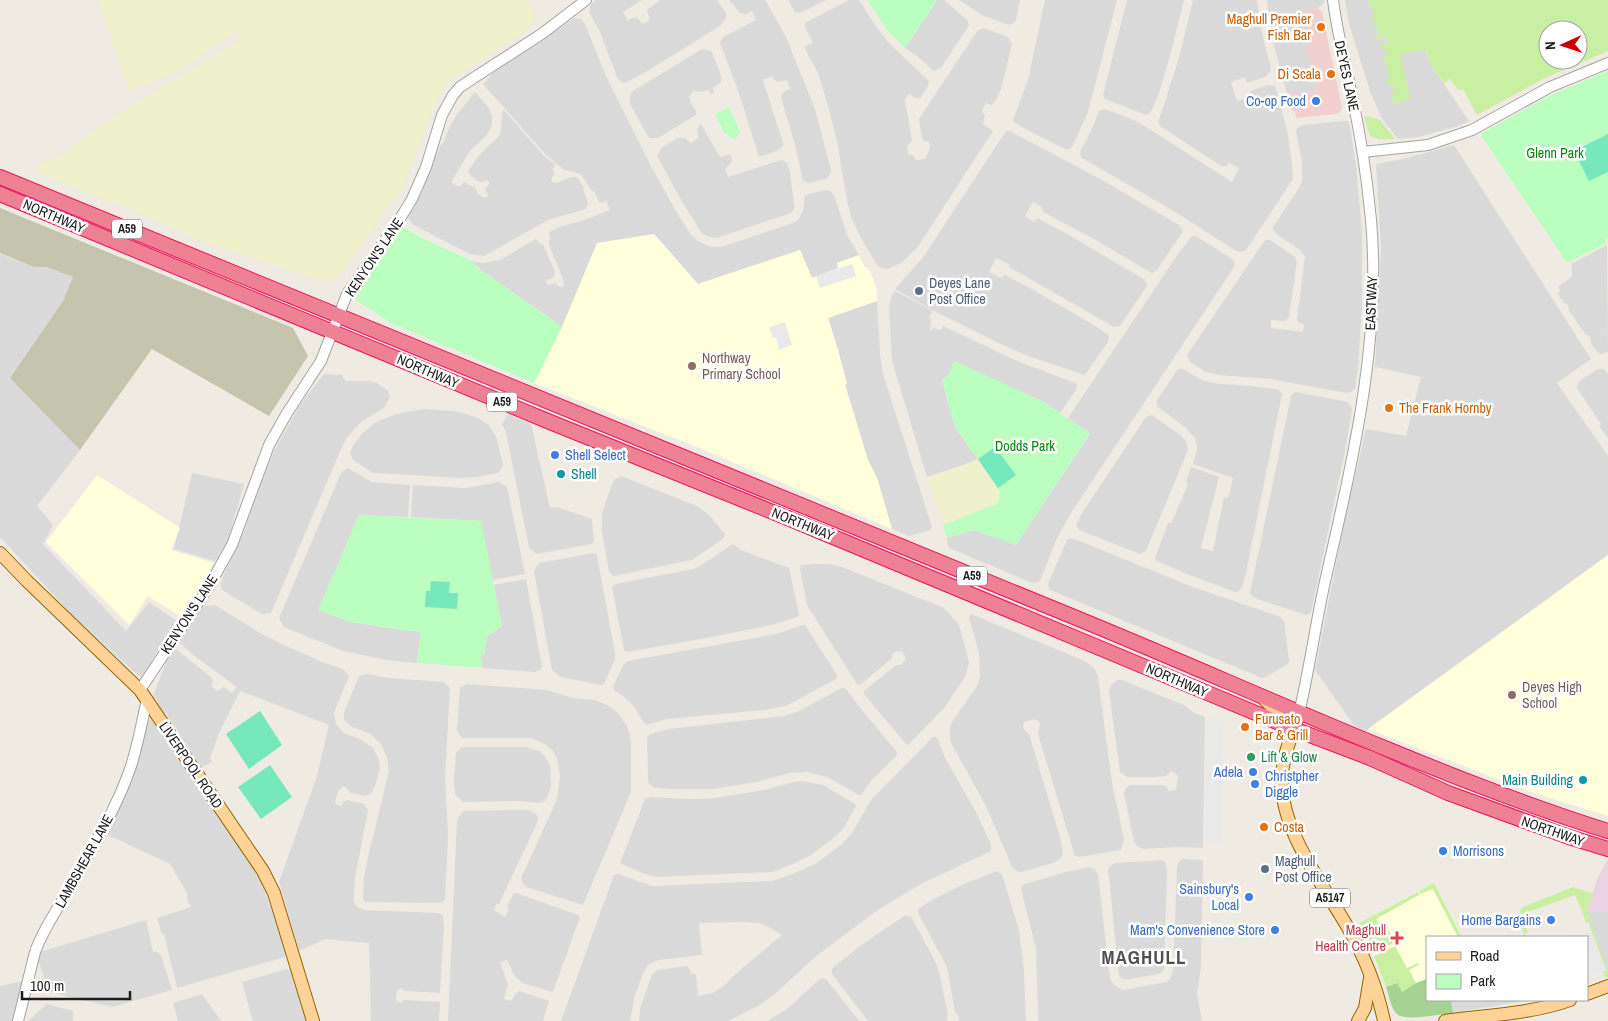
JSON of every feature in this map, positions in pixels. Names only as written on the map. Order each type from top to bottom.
[{"type":"highway","name":"NORTHWAY","points":[[0,178],[1168,656],[1299,713],[1517,801],[1608,831]]},
{"type":"highway","name":"NORTHWAY","points":[[0,194],[1294,729],[1370,758],[1448,793],[1568,837],[1608,849]]},
{"type":"highway","points":[[949,567],[961,580],[1008,600],[1029,618]]},
{"type":"main road","name":"LIVERPOOL ROAD","points":[[0,552],[55,609],[144,695],[270,882],[313,1021]]},
{"type":"main road","points":[[1260,696],[1276,711],[1289,718],[1294,729]]},
{"type":"main road","name":"A5147","points":[[1299,713],[1282,775],[1286,815],[1301,848],[1354,939],[1370,976],[1384,1021]]},
{"type":"main road","points":[[1358,1021],[1365,1008],[1370,976]]},
{"type":"main road","points":[[1588,994],[1608,986]]},
{"type":"main road","points":[[1445,1021],[1523,1011],[1567,1001]]},
{"type":"street","name":"KENYON'S LANE","points":[[144,695],[232,544],[268,445],[286,413],[317,369],[350,290],[412,200],[426,167],[442,115],[453,95],[472,79],[543,33],[586,0]]},
{"type":"street","name":"DEYES LANE","points":[[1333,0],[1362,152]]},
{"type":"street","points":[[1362,152],[1428,145],[1472,130],[1550,88],[1608,63]]},
{"type":"street","name":"EASTWAY","points":[[1299,713],[1353,451],[1366,374],[1370,328],[1372,263],[1371,221],[1362,152]]},
{"type":"street","name":"LAMBSHEAR LANE","points":[[18,1021],[37,947],[44,930],[85,862],[123,786],[131,765],[144,695]]},
{"type":"shaded area","points":[[98,0],[527,0],[534,11],[534,18],[530,27],[523,33],[450,80],[438,97],[402,188],[339,276],[330,280],[319,280],[194,238],[139,212],[37,173],[38,164],[60,158],[87,135],[114,116],[241,40],[235,32],[177,72],[129,91]]},
{"type":"shaded area","points":[[595,0],[642,0],[623,12],[628,21],[632,18],[637,18],[643,24],[650,20],[647,10],[660,0],[717,0],[726,13],[726,18],[720,26],[625,83],[621,82],[617,77],[600,32],[590,14],[590,6]]},
{"type":"shaded area","points":[[729,0],[765,0],[786,37],[815,109],[831,170],[826,179],[808,183],[803,181],[781,97],[783,92],[790,89],[787,80],[779,82],[772,76],[763,80],[783,146],[777,151],[759,157],[738,90],[720,43],[723,37],[756,20],[752,11],[746,14],[740,13]]},
{"type":"shaded area","points":[[788,0],[826,0],[800,13],[795,12]]},
{"type":"shaded area","points":[[849,0],[859,0],[888,42],[929,81],[920,98],[915,98],[909,94],[905,99],[912,141],[907,146],[908,154],[914,156],[916,160],[925,159],[930,148],[929,141],[924,141],[922,138],[919,119],[978,30],[984,28],[1008,37],[1012,44],[1001,89],[995,102],[991,105],[986,103],[982,110],[985,116],[983,124],[993,131],[917,248],[901,263],[888,269],[877,265],[852,219],[847,201],[837,141],[827,102],[818,73],[804,47],[813,42],[805,28],[805,23]]},
{"type":"shaded area","points":[[937,0],[944,0],[967,20],[969,25],[941,68],[934,71],[905,48]]},
{"type":"shaded area","points":[[959,0],[1020,0],[1016,20],[1009,25],[984,16]]},
{"type":"shaded area","points":[[1045,0],[1117,0],[1088,112],[1074,143],[1067,150],[1029,131],[1013,120],[1028,80]]},
{"type":"shaded area","points":[[1127,0],[1184,0],[1159,93],[1151,112],[1146,115],[1105,99],[1103,95]]},
{"type":"shaded area","points":[[1193,0],[1257,0],[1260,25],[1271,68],[1270,72],[1265,77],[1247,83],[1245,77],[1231,82],[1237,101],[1251,97],[1250,91],[1268,85],[1275,86],[1288,135],[1293,179],[1246,250],[1242,252],[1236,251],[1172,210],[1082,158],[1080,155],[1099,111],[1105,109],[1143,125],[1232,182],[1239,168],[1229,163],[1226,166],[1221,166],[1158,123],[1179,58]]},
{"type":"shaded area","points":[[1267,0],[1325,0],[1318,8],[1299,12],[1317,91],[1287,94],[1271,34]]},
{"type":"shaded area","points":[[1345,0],[1414,0],[1425,50],[1431,65],[1469,121],[1419,137],[1398,139],[1382,119],[1371,94],[1349,24]]},
{"type":"shaded area","points":[[1318,8],[1322,12],[1342,107],[1340,112],[1336,114],[1296,118],[1295,112],[1291,109],[1287,94],[1317,91],[1299,12]]},
{"type":"shaded area","points":[[575,18],[581,19],[585,24],[605,74],[651,166],[677,213],[691,235],[699,242],[712,247],[721,247],[790,224],[797,221],[803,212],[805,196],[827,190],[831,191],[834,195],[847,235],[859,255],[837,263],[839,268],[812,278],[800,250],[698,284],[654,234],[578,290],[562,327],[481,270],[472,261],[483,263],[500,260],[536,239],[541,245],[543,244],[555,272],[553,278],[547,280],[546,283],[549,285],[555,283],[562,287],[564,285],[562,277],[548,242],[550,241],[549,232],[610,210],[606,201],[599,202],[594,191],[592,192],[582,175],[564,170],[546,155],[483,84],[497,69]]},
{"type":"shaded area","points":[[702,49],[712,52],[721,76],[721,82],[713,88],[714,93],[710,94],[709,90],[693,91],[689,97],[691,101],[688,103],[691,103],[696,111],[696,115],[658,138],[649,138],[630,104],[630,95],[633,91]]},
{"type":"shaded area","points":[[475,92],[489,108],[492,125],[487,135],[470,151],[451,182],[459,187],[464,182],[473,187],[474,185],[478,194],[484,198],[487,197],[485,189],[489,182],[487,180],[477,181],[468,171],[480,154],[499,136],[502,112],[504,110],[544,156],[555,164],[553,169],[555,175],[553,175],[551,181],[556,183],[577,177],[584,188],[588,203],[586,209],[548,220],[484,256],[470,254],[412,224],[408,217],[420,197],[435,157],[449,128],[457,114]]},
{"type":"shaded area","points":[[1348,121],[1356,165],[1362,233],[1362,305],[1355,389],[1347,393],[1270,379],[1219,375],[1206,372],[1190,362],[1187,355],[1265,240],[1270,240],[1294,256],[1297,261],[1289,318],[1285,321],[1271,320],[1271,328],[1303,332],[1304,325],[1298,322],[1297,319],[1305,257],[1300,250],[1275,233],[1273,227],[1299,188],[1302,180],[1302,161],[1296,132],[1297,128],[1303,125]]},
{"type":"shaded area","points":[[701,124],[720,157],[731,154],[732,162],[725,169],[728,177],[782,160],[787,163],[794,204],[794,209],[791,213],[717,238],[706,236],[701,232],[657,156],[661,148],[678,138],[685,138],[691,143],[698,138],[697,129]]},
{"type":"shaded area","points":[[1006,131],[1010,131],[1104,181],[1179,225],[1182,229],[1182,233],[1157,270],[1152,273],[1043,212],[1042,207],[1033,202],[1025,216],[1034,222],[1036,219],[1039,219],[1069,235],[1147,282],[1147,286],[1120,326],[1114,327],[996,258],[989,272],[1001,278],[1005,275],[1030,288],[1109,335],[1108,342],[1085,375],[1028,356],[1001,344],[936,312],[895,289],[924,256]]},
{"type":"shaded area","points":[[1454,145],[1591,359],[1557,383],[1608,456],[1608,555],[1365,732],[1353,724],[1315,670],[1345,518],[1366,429],[1406,436],[1421,377],[1375,367],[1381,248],[1376,164],[1403,159]]},
{"type":"shaded area","points":[[0,208],[293,328],[308,356],[269,416],[152,349],[80,450],[10,378],[63,301],[73,277],[47,267],[34,267],[0,253]]},
{"type":"shaded area","name":"Northway Primary School","points":[[654,234],[698,284],[800,250],[812,278],[838,268],[837,263],[859,255],[865,268],[867,267],[873,278],[877,291],[877,301],[828,318],[847,384],[845,385],[868,460],[877,478],[892,529],[697,447],[534,383],[562,327],[597,243]]},
{"type":"shaded area","points":[[1192,236],[1196,236],[1232,259],[1235,263],[1234,267],[1071,513],[1057,538],[1040,581],[1032,583],[949,548],[946,538],[974,530],[1016,544],[1090,434],[1068,418]]},
{"type":"shaded area","points":[[1607,245],[1608,352],[1601,354],[1597,352],[1590,341],[1591,339],[1586,335],[1568,309],[1569,307],[1557,293],[1560,291],[1558,287],[1572,277],[1571,269],[1573,268],[1571,264]]},
{"type":"shaded area","points":[[0,254],[34,267],[47,267],[73,277],[63,301],[10,378],[80,450],[37,506],[53,525],[43,544],[126,631],[149,602],[177,621],[141,678],[75,618],[0,537]]},
{"type":"shaded area","points":[[852,264],[856,276],[820,288],[816,276]]},
{"type":"shaded area","points":[[895,291],[933,311],[929,318],[931,319],[931,332],[933,328],[941,330],[943,326],[1015,360],[1075,383],[1077,386],[1076,390],[1060,413],[1042,401],[948,376],[942,380],[955,427],[978,459],[927,477],[892,361],[889,307]]},
{"type":"shaded area","points":[[877,301],[883,374],[932,527],[930,530],[909,536],[892,529],[877,478],[868,460],[853,411],[828,318]]},
{"type":"shaded area","points":[[785,322],[792,345],[779,350],[776,337],[773,338],[769,327]]},
{"type":"shaded area","points":[[1178,369],[1183,369],[1202,380],[1219,384],[1276,389],[1282,394],[1246,573],[1242,587],[1238,592],[1184,573],[1157,561],[1155,558],[1168,523],[1172,522],[1188,484],[1186,481],[1191,467],[1219,477],[1201,548],[1213,551],[1224,497],[1228,498],[1233,478],[1193,464],[1197,451],[1195,438],[1186,428],[1157,406],[1157,400]]},
{"type":"shaded area","points":[[1598,369],[1604,369],[1608,374],[1608,438],[1577,388],[1579,381]]},
{"type":"shaded area","points":[[324,374],[343,375],[346,381],[370,381],[377,383],[388,391],[390,397],[385,407],[361,422],[346,439],[271,613],[262,614],[222,590],[220,583],[244,531],[274,451],[301,403]]},
{"type":"shaded area","points":[[1296,392],[1348,402],[1352,409],[1311,612],[1307,615],[1254,598],[1250,593],[1291,396]]},
{"type":"shaded area","points":[[424,409],[466,414],[478,418],[489,425],[497,439],[503,466],[498,473],[462,478],[373,473],[353,460],[350,452],[353,446],[362,434],[376,422],[396,414]]},
{"type":"shaded area","points":[[508,414],[531,424],[550,508],[557,507],[592,519],[594,542],[591,544],[537,554],[529,548],[506,432],[502,424]]},
{"type":"shaded area","points":[[1152,415],[1180,435],[1186,441],[1188,450],[1146,551],[1140,554],[1079,530],[1076,525],[1146,417]]},
{"type":"shaded area","points":[[978,459],[1000,491],[998,503],[945,525],[942,515],[938,512],[927,477]]},
{"type":"shaded area","points":[[348,468],[372,482],[410,485],[408,517],[359,515],[319,610],[351,622],[421,632],[417,663],[386,660],[343,651],[284,627],[279,618],[341,473]]},
{"type":"shaded area","points":[[192,473],[244,484],[228,541],[215,561],[174,549]]},
{"type":"shaded area","points":[[97,475],[180,528],[171,550],[214,563],[188,610],[184,608],[181,617],[148,596],[129,625],[46,542]]},
{"type":"shaded area","points":[[621,476],[697,506],[708,514],[725,534],[724,538],[692,560],[613,576],[609,572],[602,532],[602,513],[614,480]]},
{"type":"shaded area","points":[[499,482],[507,487],[525,574],[492,580],[480,521],[411,517],[413,485],[466,488]]},
{"type":"shaded area","points":[[1070,538],[1193,587],[1281,617],[1284,621],[1289,663],[1262,678],[1050,590],[1048,584],[1067,540]]},
{"type":"shaded area","points":[[733,544],[741,550],[789,568],[799,614],[797,617],[771,625],[712,637],[627,652],[624,650],[612,587],[615,584],[694,569]]},
{"type":"shaded area","points":[[593,553],[597,555],[615,653],[615,659],[604,684],[601,685],[561,677],[552,670],[534,571],[539,563]]},
{"type":"shaded area","name":"Deyes High School","points":[[1608,555],[1608,816],[1531,792],[1368,729]]},
{"type":"shaded area","points":[[830,564],[842,567],[944,608],[957,622],[969,663],[965,677],[944,708],[908,745],[864,694],[864,691],[896,665],[900,665],[905,661],[905,656],[902,652],[896,651],[892,658],[860,685],[857,684],[807,605],[800,569],[801,565]]},
{"type":"shaded area","points":[[526,579],[542,667],[535,672],[482,668],[481,654],[484,654],[487,636],[502,626],[493,585]]},
{"type":"shaded area","points":[[215,605],[260,633],[322,662],[343,669],[349,676],[334,713],[336,724],[344,733],[360,739],[373,748],[379,759],[380,768],[371,794],[364,796],[351,793],[344,786],[338,791],[335,802],[337,805],[342,806],[343,802],[347,800],[364,804],[368,810],[355,878],[354,902],[364,910],[437,913],[443,915],[440,993],[404,991],[402,988],[397,991],[396,1000],[401,1003],[404,1000],[440,1002],[439,1021],[371,1021],[369,943],[325,939],[299,951],[279,882],[316,779],[329,725],[240,691],[219,733],[210,758],[212,762],[201,768],[186,743],[183,742],[178,734],[179,732],[176,727],[173,727],[166,713],[158,704],[157,699],[154,698],[167,659],[173,649],[176,649],[211,677],[213,681],[211,686],[217,691],[224,687],[232,693],[237,687],[177,641],[201,607]]},
{"type":"shaded area","points":[[971,614],[1085,661],[1095,669],[1098,677],[1112,783],[1124,839],[1120,850],[1080,857],[1075,856],[1040,741],[1038,733],[1040,723],[1036,719],[1024,722],[1023,728],[1029,734],[1060,837],[1063,853],[1061,858],[1053,863],[1021,872],[1016,871],[1012,867],[986,806],[950,741],[952,722],[977,686],[980,676],[979,653],[969,618]]},
{"type":"shaded area","points":[[805,625],[837,675],[836,679],[786,706],[764,710],[667,719],[647,725],[633,705],[615,691],[613,687],[623,665],[628,661],[776,634]]},
{"type":"shaded area","points":[[367,674],[389,678],[443,682],[450,688],[445,778],[448,834],[445,900],[442,903],[367,902],[363,899],[367,861],[389,771],[387,757],[381,744],[371,734],[350,726],[344,719],[344,713],[359,676]]},
{"type":"shaded area","points":[[1117,680],[1122,680],[1186,706],[1194,713],[1205,717],[1203,848],[1144,849],[1138,847],[1134,842],[1124,793],[1126,788],[1130,785],[1162,785],[1167,787],[1168,791],[1171,791],[1176,789],[1178,778],[1171,771],[1166,776],[1156,777],[1128,777],[1120,772],[1109,691],[1111,685]]},
{"type":"shaded area","points":[[467,684],[547,690],[573,698],[595,700],[607,705],[618,713],[627,726],[631,743],[631,790],[583,905],[526,887],[522,882],[522,876],[557,799],[560,776],[557,758],[553,751],[545,744],[530,738],[462,738],[457,731],[460,688]]},
{"type":"shaded area","points":[[842,688],[846,689],[897,752],[897,755],[872,780],[861,795],[827,777],[808,772],[790,773],[756,782],[713,789],[654,788],[648,782],[647,737],[650,734],[669,729],[784,716],[797,712]]},
{"type":"shaded area","points":[[1209,717],[1223,722],[1222,842],[1205,841],[1207,723]]},
{"type":"shaded area","points":[[151,719],[261,881],[275,919],[286,954],[285,957],[177,988],[164,934],[162,934],[157,918],[191,907],[188,904],[187,893],[170,864],[106,834],[111,829],[110,827],[134,774],[148,720]]},
{"type":"shaded area","points":[[934,736],[938,739],[945,758],[976,812],[991,844],[991,851],[921,884],[879,909],[815,957],[760,1005],[728,1021],[639,1021],[640,1010],[647,988],[652,975],[657,970],[687,966],[691,974],[696,974],[698,996],[713,993],[782,935],[763,924],[746,922],[699,923],[702,955],[658,960],[648,965],[635,995],[630,1021],[561,1021],[614,875],[618,874],[652,886],[772,881],[792,874],[815,864],[842,844],[852,833],[871,800]]},
{"type":"shaded area","points":[[462,747],[526,747],[539,751],[545,756],[550,766],[551,786],[546,800],[540,803],[519,801],[463,802],[455,794],[454,780],[456,752]]},
{"type":"shaded area","points":[[802,781],[823,785],[856,806],[843,829],[835,837],[811,855],[795,863],[772,872],[656,877],[620,863],[645,799],[650,797],[715,798],[764,790]]},
{"type":"shaded area","points":[[528,810],[536,814],[538,818],[537,823],[499,904],[496,904],[494,910],[505,917],[509,909],[507,907],[513,894],[516,893],[580,917],[553,992],[522,983],[514,975],[507,960],[500,962],[508,984],[504,999],[512,1001],[515,994],[520,991],[549,1001],[543,1021],[448,1021],[457,819],[464,811]]},
{"type":"shaded area","points":[[1182,859],[1203,860],[1201,968],[1197,994],[1202,1021],[1038,1021],[1036,948],[1021,890],[1022,885],[1066,872],[1089,867],[1094,869],[1098,874],[1110,979],[1114,985],[1123,990],[1166,982],[1170,979],[1173,972],[1177,866]]},
{"type":"shaded area","points":[[1608,859],[1608,912],[1587,912],[1597,879]]},
{"type":"shaded area","points":[[1162,860],[1166,863],[1167,871],[1164,970],[1159,974],[1124,980],[1119,976],[1108,869],[1112,864],[1116,863]]},
{"type":"shaded area","points":[[997,871],[1002,874],[1019,930],[1024,971],[1026,1021],[959,1021],[958,1015],[955,1012],[947,967],[918,913],[918,909],[964,884]]},
{"type":"shaded area","name":"Maghull Health Centre","points":[[1434,883],[1461,936],[1426,936],[1426,979],[1416,983],[1410,988],[1396,983],[1386,987],[1368,938],[1359,923]]},
{"type":"shaded area","points":[[1587,912],[1608,912],[1608,971],[1590,921]]},
{"type":"shaded area","points":[[904,916],[912,918],[936,963],[948,1014],[947,1021],[868,1021],[832,974],[832,968]]},
{"type":"shaded area","points":[[146,920],[153,952],[161,955],[172,990],[112,1007],[49,992],[38,960],[40,952]]},
{"type":"shaded area","points":[[1574,930],[1576,935],[1591,930],[1606,971],[1590,976],[1592,981],[1588,983],[1588,936],[1567,936],[1566,933]]},
{"type":"shaded area","points":[[287,969],[291,971],[306,1021],[253,1021],[242,982]]},
{"type":"shaded area","points":[[821,978],[826,979],[859,1021],[767,1021],[787,1009]]},
{"type":"shaded area","points":[[23,981],[13,1021],[0,1021],[0,986]]},
{"type":"shaded area","points":[[202,994],[221,1021],[178,1021],[173,1003]]},
{"type":"shaded area","points":[[1451,1001],[1523,1001],[1453,1013]]},
{"type":"shaded area","points":[[47,1004],[73,1011],[73,1021],[28,1021]]},
{"type":"green space","points":[[867,0],[937,0],[905,48],[887,30]]},
{"type":"green space","points":[[1369,0],[1608,0],[1608,51],[1588,60],[1588,20],[1538,20],[1538,70],[1564,70],[1543,79],[1477,115],[1463,89],[1458,90],[1450,79],[1444,83],[1431,65],[1426,50],[1400,54],[1411,99],[1394,104],[1392,94],[1395,92],[1392,85],[1389,85],[1388,70],[1385,67],[1387,66],[1386,60],[1383,61],[1382,56],[1387,55],[1386,49],[1380,47],[1380,44],[1387,43],[1388,39],[1386,37],[1373,39],[1373,37],[1379,35],[1378,29],[1375,29],[1377,23],[1371,23],[1370,21],[1374,20],[1372,5],[1366,5]]},
{"type":"green space","name":"Glenn Park","points":[[1608,71],[1608,239],[1605,240],[1607,243],[1567,263],[1480,134],[1551,95]]},
{"type":"green space","points":[[729,107],[740,132],[735,140],[724,133],[715,114]]},
{"type":"green space","points":[[1367,116],[1380,120],[1395,139],[1378,139],[1370,136],[1364,117]]},
{"type":"green space","points":[[1608,134],[1608,172],[1589,181],[1574,151]]},
{"type":"green space","points":[[399,225],[472,261],[481,270],[562,327],[534,383],[391,323],[348,295]]},
{"type":"green space","name":"Dodds Park","points":[[954,361],[1042,401],[1090,433],[1016,545],[974,530],[947,538],[943,525],[998,503],[1000,491],[955,427],[942,380],[948,376]]},
{"type":"green space","points":[[995,447],[1016,475],[998,488],[978,459]]},
{"type":"green space","points":[[359,515],[481,521],[502,626],[487,636],[484,655],[481,655],[482,668],[417,663],[421,632],[351,622],[318,610]]},
{"type":"green space","points":[[431,581],[450,582],[449,593],[458,593],[457,609],[425,607],[426,591],[430,591]]},
{"type":"green space","points":[[260,711],[282,745],[249,769],[226,734]]},
{"type":"green space","points":[[270,765],[292,797],[261,819],[238,787]]},
{"type":"green space","points":[[1434,883],[1461,936],[1457,936],[1433,889],[1420,894],[1419,891]]},
{"type":"green space","points":[[1573,887],[1593,894],[1587,912],[1608,971],[1608,978],[1605,977],[1603,972],[1606,970],[1588,922],[1586,923],[1575,895],[1522,914],[1528,932],[1525,934],[1526,936],[1525,936],[1519,921],[1521,908]]},
{"type":"green space","points":[[1418,892],[1419,895],[1376,919],[1383,933],[1388,930],[1395,942],[1373,954],[1368,938],[1359,923]]},
{"type":"green space","points":[[1395,946],[1407,968],[1418,963],[1419,965],[1409,970],[1416,983],[1402,992],[1396,983],[1386,987],[1374,956]]},
{"type":"green space","points":[[1426,979],[1426,1001],[1451,1001],[1453,1013],[1416,1017],[1402,1017],[1398,1015],[1392,1006],[1386,987],[1397,983],[1402,992]]},
{"type":"place","name":"Maghull Premier Fish Bar","points":[[1321,27]]},
{"type":"place","name":"Di Scala","points":[[1331,74]]},
{"type":"place","name":"Co-op Food","points":[[1316,101]]},
{"type":"place","name":"Deyes Lane Post Office","points":[[919,291]]},
{"type":"place","name":"Northway Primary School","points":[[692,366]]},
{"type":"place","name":"The Frank Hornby","points":[[1389,408]]},
{"type":"place","name":"Shell Select","points":[[555,455]]},
{"type":"place","name":"Shell","points":[[561,474]]},
{"type":"place","name":"Deyes High School","points":[[1512,695]]},
{"type":"place","name":"Furusato Bar & Grill","points":[[1245,727]]},
{"type":"place","name":"Lift & Glow","points":[[1251,757]]},
{"type":"place","name":"Adela","points":[[1253,772]]},
{"type":"place","name":"Main Building","points":[[1583,780]]},
{"type":"place","name":"Christpher Diggle","points":[[1255,784]]},
{"type":"place","name":"Costa","points":[[1264,827]]},
{"type":"place","name":"Morrisons","points":[[1443,851]]},
{"type":"place","name":"Maghull Post Office","points":[[1265,869]]},
{"type":"place","name":"Sainsbury's Local","points":[[1249,897]]},
{"type":"place","name":"Home Bargains","points":[[1551,920]]},
{"type":"place","name":"Mam's Convenience Store","points":[[1275,930]]},
{"type":"place","name":"Maghull Health Centre","points":[[1397,938]]},
{"type":"district","name":"MAGHULL","points":[[1144,957]]}]
